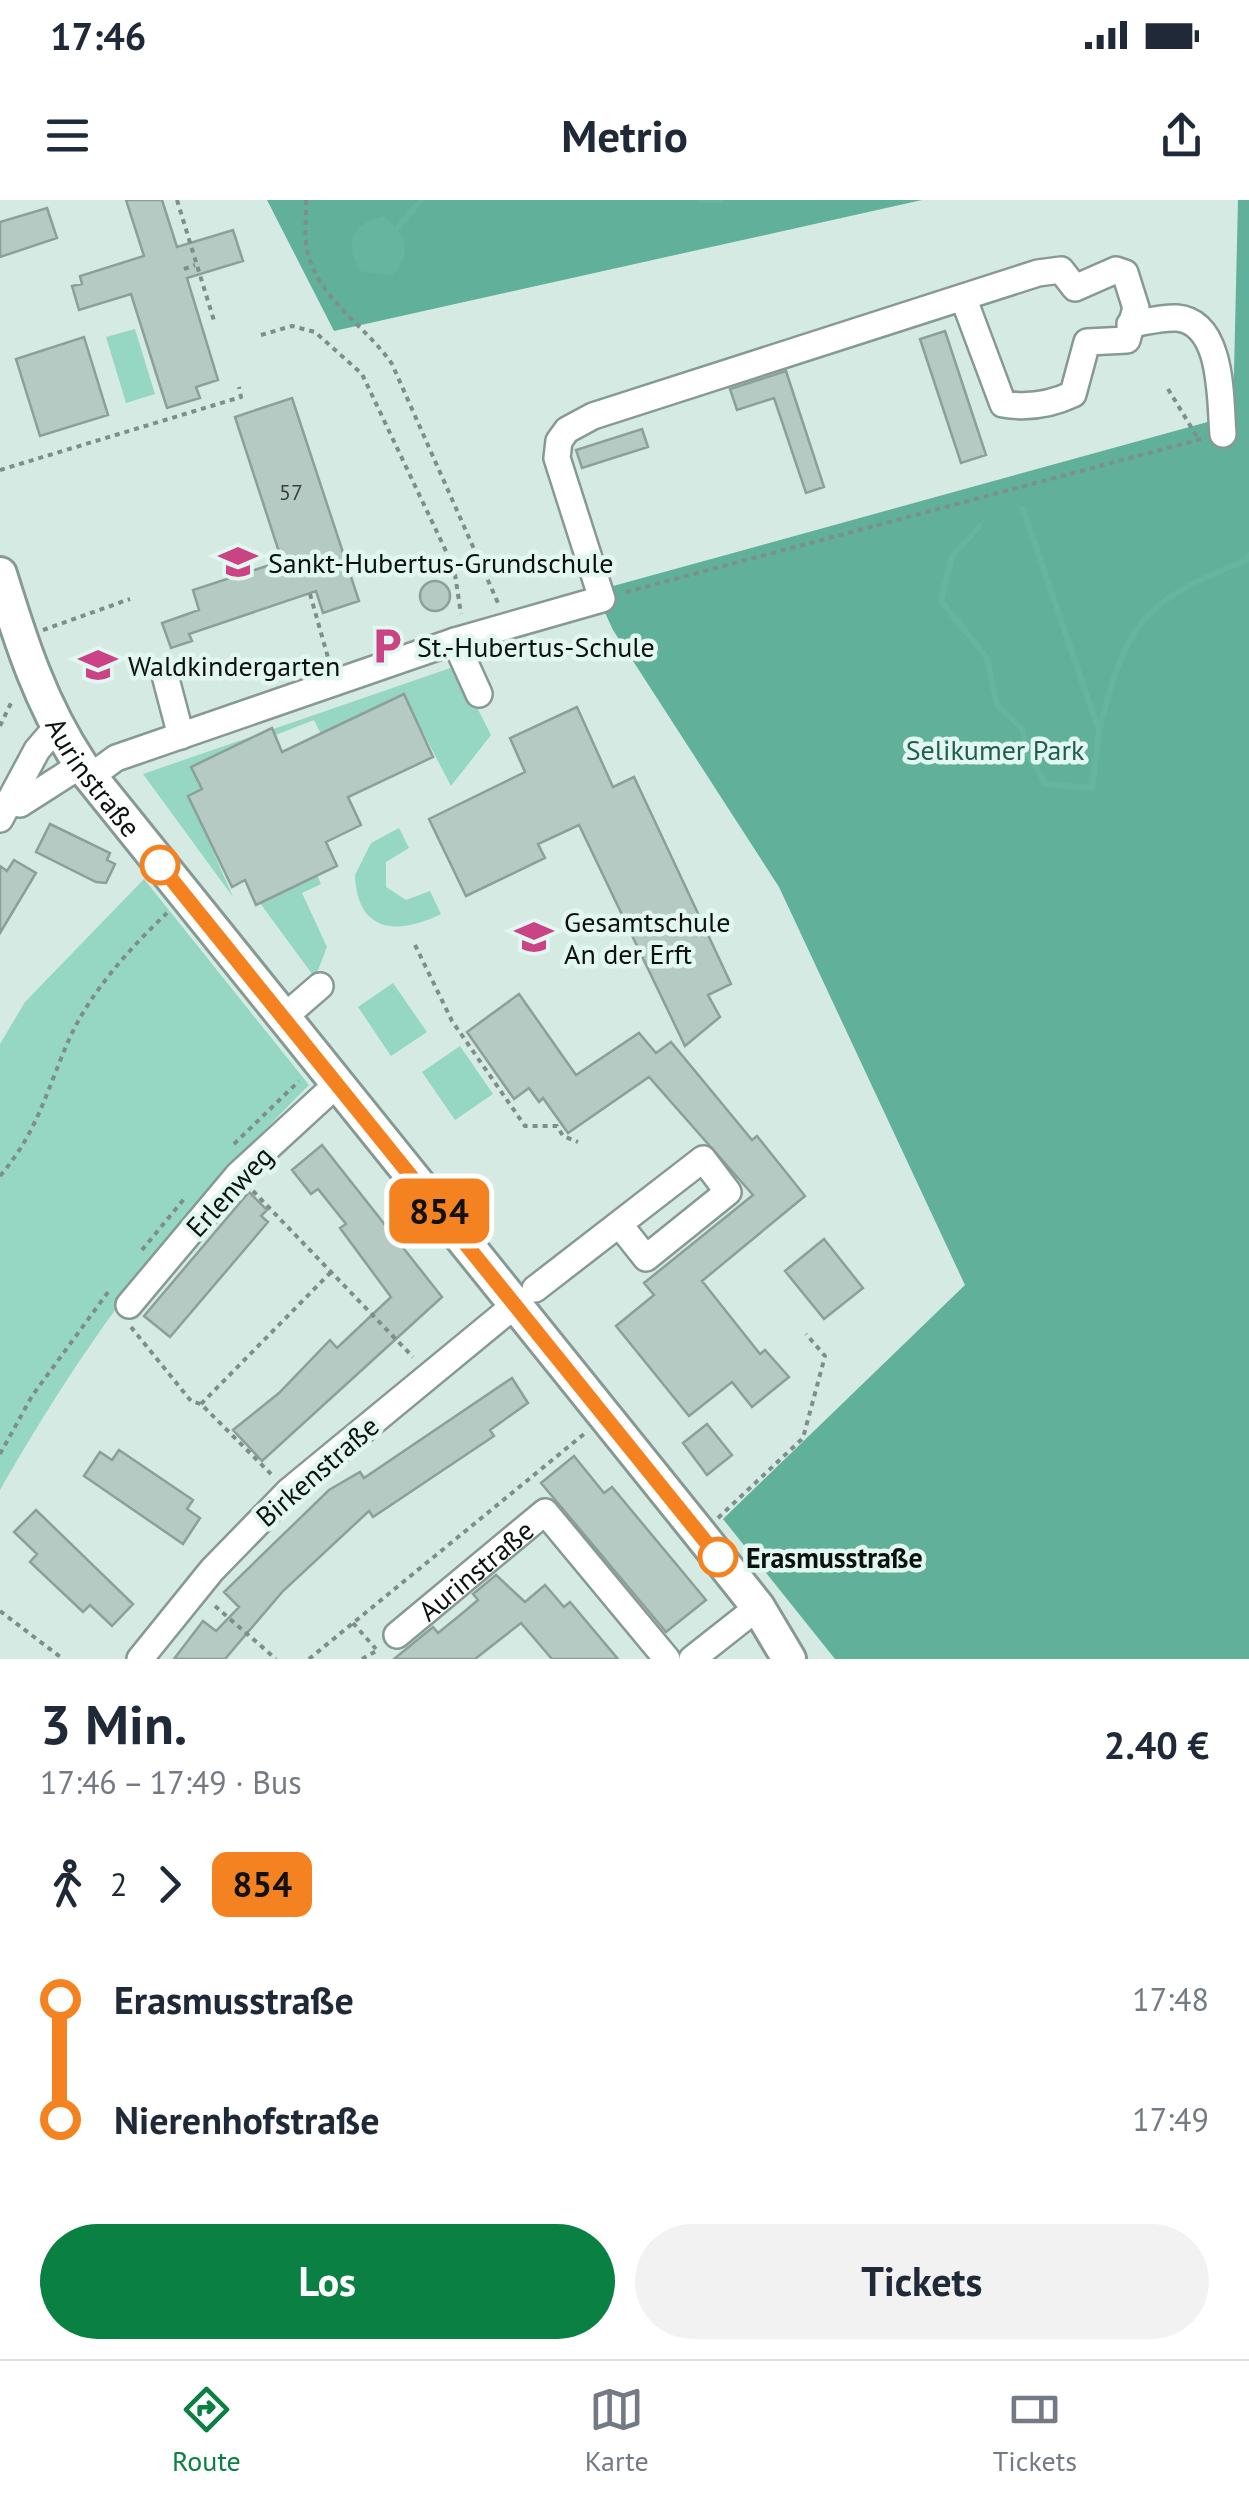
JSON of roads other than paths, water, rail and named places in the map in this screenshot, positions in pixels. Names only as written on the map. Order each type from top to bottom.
[{"type":"main road","name":"Aurinstraße","points":[[0,574],[20,638],[56,728],[85,771],[337,1084],[525,1297],[606,1418],[802,1659]]},
{"type":"main road","name":"Aurinstraße","points":[[763,1615],[789,1659]]},
{"type":"street","points":[[3,805],[20,804],[116,758],[455,641],[602,599],[557,458],[559,441],[568,430],[593,416],[1038,272],[1061,270],[1075,288],[1116,270],[1124,273],[1136,308],[1126,340],[1087,342],[1074,394],[1056,402],[1003,404],[962,297]]},
{"type":"street","points":[[1130,324],[1179,318],[1194,324],[1210,345],[1214,362],[1211,437]]},
{"type":"street","points":[[455,641],[479,694]]},
{"type":"street","points":[[166,679],[181,736]]},
{"type":"street","points":[[3,805],[37,750],[56,728]]},
{"type":"street","points":[[283,1018],[320,986]]},
{"type":"street","name":"Erlenweg","points":[[120,1311],[238,1175],[337,1084]]},
{"type":"street","name":"Birkenstraße","points":[[140,1659],[196,1590],[289,1492],[619,1224]]},
{"type":"street","name":"Aurinstraße","points":[[387,1642],[545,1512],[667,1659]]},
{"type":"street","points":[[692,1659],[763,1615]]},
{"type":"waterway","points":[[398,227],[421,200]]},
{"type":"waterway","points":[[700,200],[720,200]]},
{"type":"waterway","points":[[980,526],[952,556],[941,601],[987,658],[997,705],[1022,728],[1027,753],[1046,784],[1092,788],[1099,731],[1023,509]]},
{"type":"waterway","points":[[1099,731],[1119,664],[1144,620],[1183,589],[1247,560],[1249,555]]},
{"type":"place","name":"Sankt-Hubertus-Grundschule","points":[[238,562]]},
{"type":"place","name":"St.-Hubertus-Schule","points":[[387,646]]},
{"type":"place","name":"Waldkindergarten","points":[[98,665]]},
{"type":"place","name":"Gesamtschule An der Erft","points":[[534,937]]},
{"type":"place","name":"Erasmusstraße","points":[[718,1557]]},
{"type":"park label","name":"Selikumer Park","points":[[995,749]]}]
